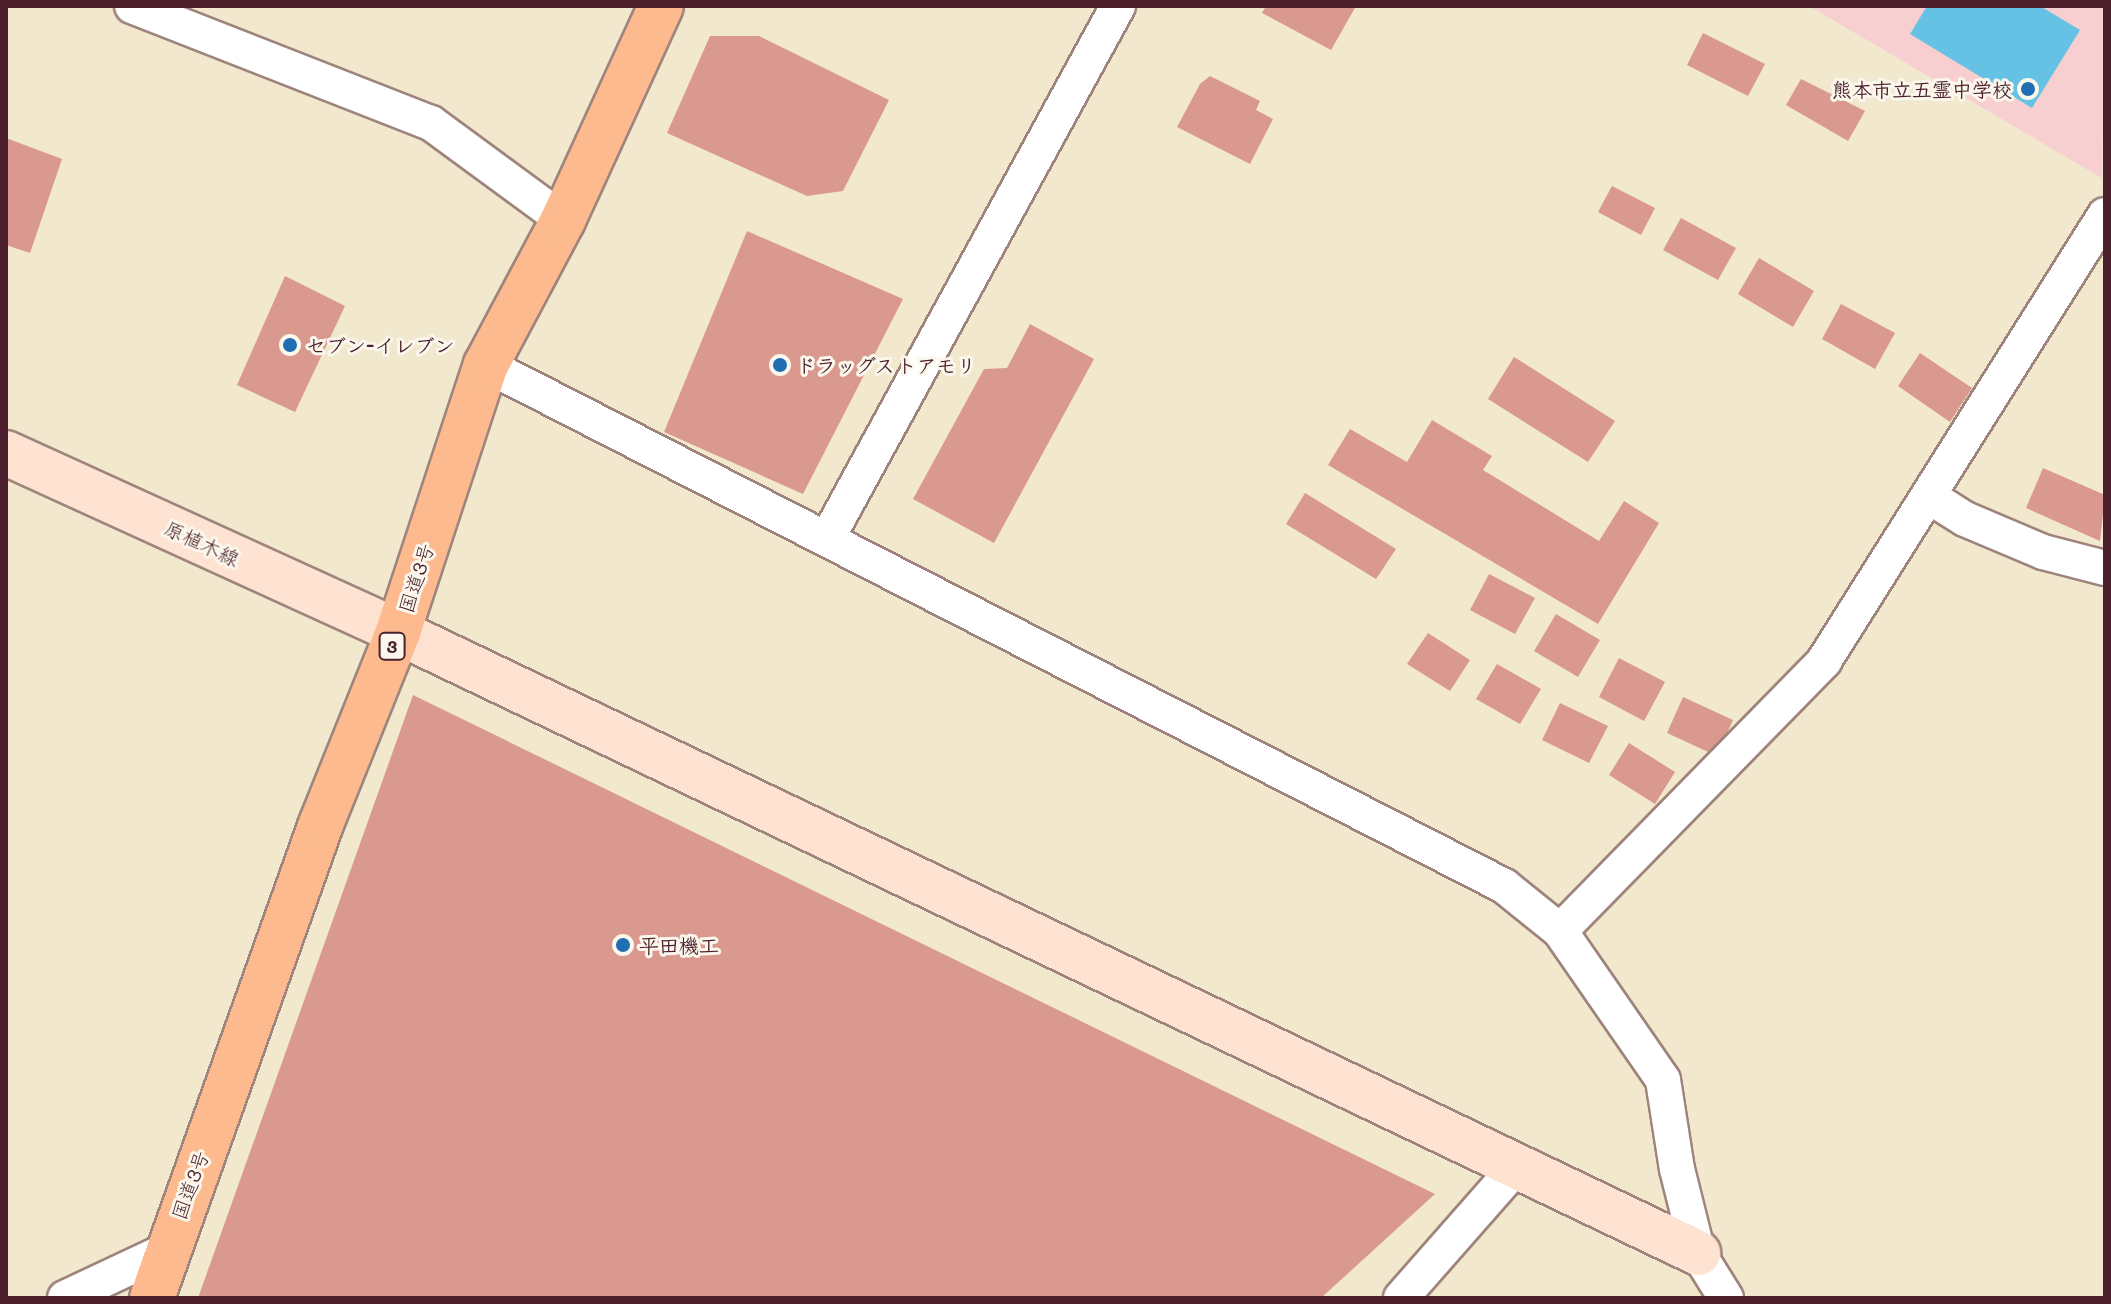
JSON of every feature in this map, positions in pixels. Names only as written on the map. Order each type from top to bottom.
[{"type":"highway","name":"国道3号","points":[[152,1298],[321,824],[398,632],[486,365],[563,220],[661,6]]},
{"type":"street","points":[[132,6],[431,123],[563,220]]},
{"type":"street","points":[[828,537],[1118,6]]},
{"type":"street","points":[[1560,931],[1824,661],[2105,215]]},
{"type":"street","points":[[486,365],[828,537],[1504,886],[1560,931],[1663,1080],[1677,1169],[1698,1253],[1726,1298]]},
{"type":"street","name":"原植木線","points":[[6,453],[398,632],[1698,1253]]},
{"type":"street","points":[[1930,497],[1965,519],[2043,552],[2105,568]]},
{"type":"street","points":[[1401,1298],[1517,1166]]},
{"type":"street","points":[[65,1298],[167,1250]]},
{"type":"shaded area","name":"熊本市立五霊中学校","points":[[1809,6],[2105,6],[2102,178]]},
{"type":"water","points":[[1927,6],[2040,6],[2080,30],[2032,108],[1910,34]]},
{"type":"building","points":[[1266,6],[1356,6],[1331,50],[1262,13]]},
{"type":"building","points":[[1703,33],[1765,64],[1748,96],[1687,65]]},
{"type":"building","points":[[710,36],[759,36],[889,100],[843,191],[807,196],[667,133]]},
{"type":"building","points":[[1210,76],[1260,101],[1256,110],[1273,119],[1250,164],[1177,127],[1200,84]]},
{"type":"building","points":[[1801,79],[1865,111],[1848,141],[1786,105]]},
{"type":"building","points":[[6,138],[62,159],[30,253],[6,245]]},
{"type":"building","points":[[1612,186],[1655,208],[1641,235],[1598,212]]},
{"type":"building","points":[[1681,218],[1736,248],[1718,280],[1663,250]]},
{"type":"building","name":"ドラッグストアモリ","points":[[747,231],[903,299],[803,494],[664,432]]},
{"type":"building","points":[[1759,258],[1814,291],[1793,327],[1738,294]]},
{"type":"building","name":"セブン-イレブン","points":[[285,276],[345,306],[295,412],[237,385]]},
{"type":"building","points":[[1841,304],[1895,333],[1875,369],[1822,339]]},
{"type":"building","points":[[1030,324],[1094,359],[994,543],[913,499],[984,369],[1007,368]]},
{"type":"building","points":[[1920,353],[1972,388],[1950,422],[1898,386]]},
{"type":"building","points":[[1514,357],[1615,421],[1588,462],[1488,399]]},
{"type":"building","points":[[1432,420],[1492,456],[1483,470],[1599,541],[1624,501],[1659,523],[1598,624],[1328,465],[1350,429],[1407,462]]},
{"type":"building","points":[[2043,468],[2105,495],[2100,541],[2026,508]]},
{"type":"building","points":[[1305,493],[1396,549],[1376,579],[1286,524]]},
{"type":"building","points":[[1489,574],[1535,598],[1515,634],[1470,610]]},
{"type":"building","points":[[1556,614],[1600,640],[1578,677],[1534,651]]},
{"type":"building","points":[[1428,633],[1470,660],[1450,691],[1407,664]]},
{"type":"building","points":[[1619,658],[1665,682],[1644,721],[1599,697]]},
{"type":"building","points":[[1497,664],[1541,689],[1520,724],[1476,699]]},
{"type":"building","name":"平田機工","points":[[413,695],[1435,1194],[1321,1298],[198,1298]]},
{"type":"building","points":[[1683,697],[1733,720],[1717,756],[1667,733]]},
{"type":"building","points":[[1560,703],[1608,726],[1589,763],[1542,740]]},
{"type":"building","points":[[1629,743],[1675,772],[1655,804],[1609,775]]},
{"type":"place","name":"熊本市立五霊中学校","points":[[2028,89]]},
{"type":"place","name":"セブン-イレブン","points":[[290,345]]},
{"type":"place","name":"ドラッグストアモリ","points":[[780,365]]},
{"type":"place","name":"平田機工","points":[[623,945]]}]
